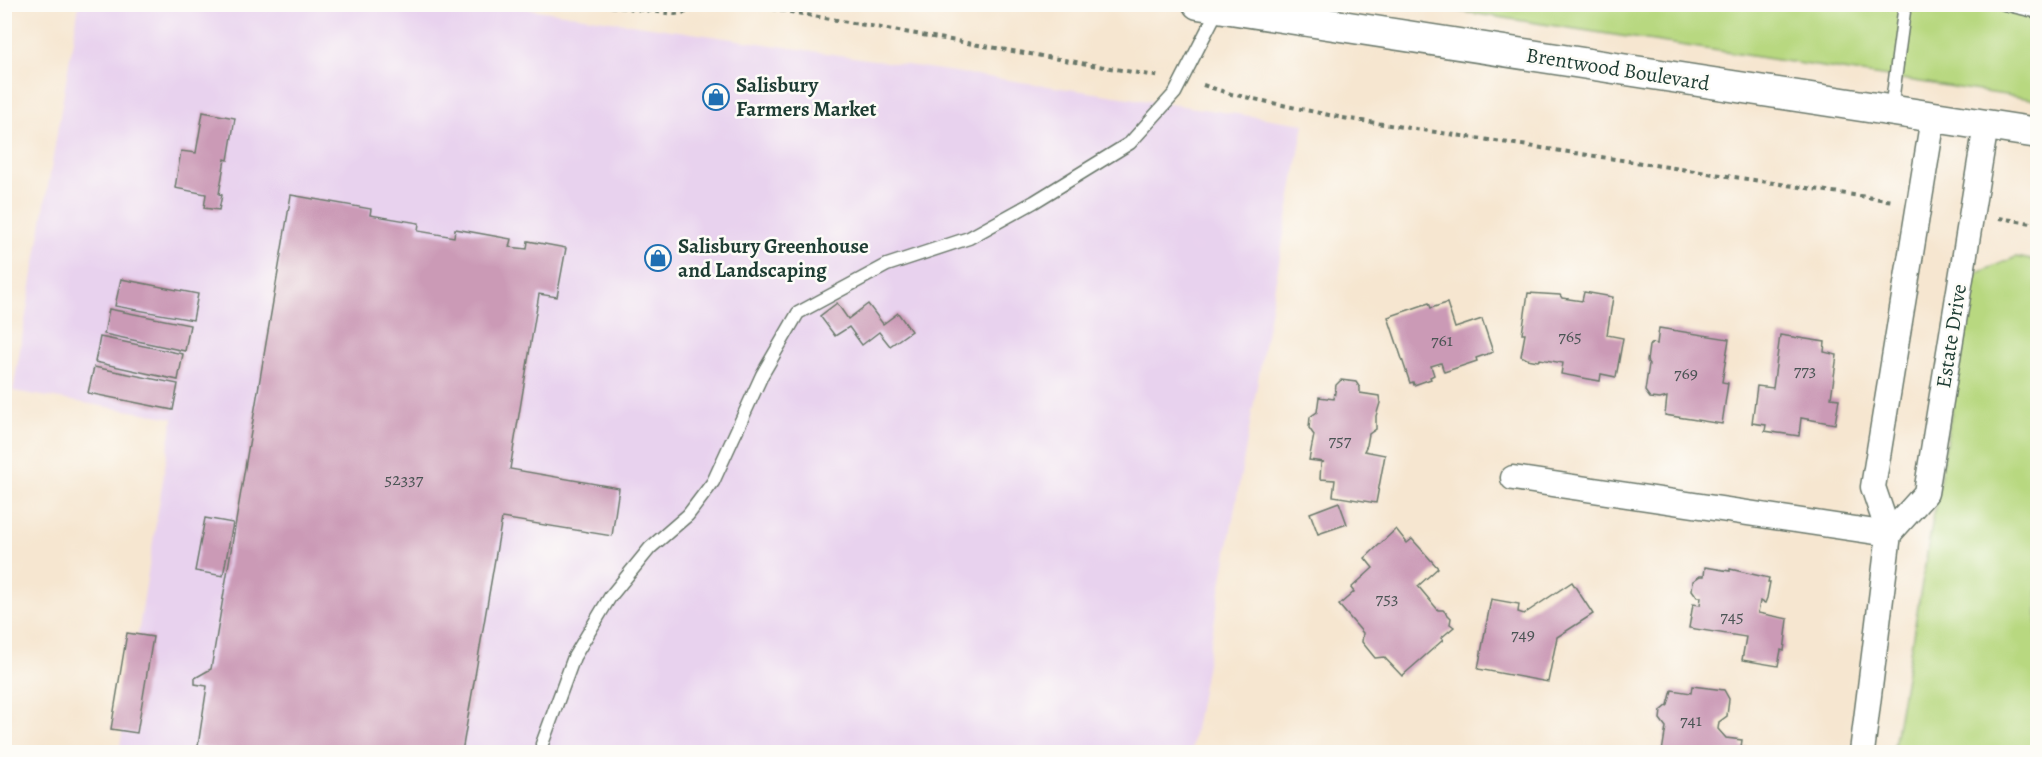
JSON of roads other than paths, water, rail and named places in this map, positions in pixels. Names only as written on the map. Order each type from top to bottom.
[{"type":"street","name":"Brentwood Boulevard","points":[[1208,6],[2037,133]]},
{"type":"street","points":[[1862,753],[1889,534],[1873,487],[1932,118]]},
{"type":"street","name":"Estate Drive","points":[[1889,534],[1926,493],[1986,124]]},
{"type":"street","points":[[1513,478],[1889,534]]},
{"type":"lane","points":[[1891,111],[1905,4]]},
{"type":"lane","points":[[2004,4],[2037,12]]},
{"type":"lane","points":[[542,744],[574,657],[610,597],[650,548],[688,515],[713,482],[762,375],[798,313],[887,265],[969,238],[1130,143],[1175,93],[1208,6]]},
{"type":"place","name":"Salisbury Farmers Market","points":[[716,97]]},
{"type":"place","name":"Salisbury Greenhouse and Landscaping","points":[[658,258]]}]
